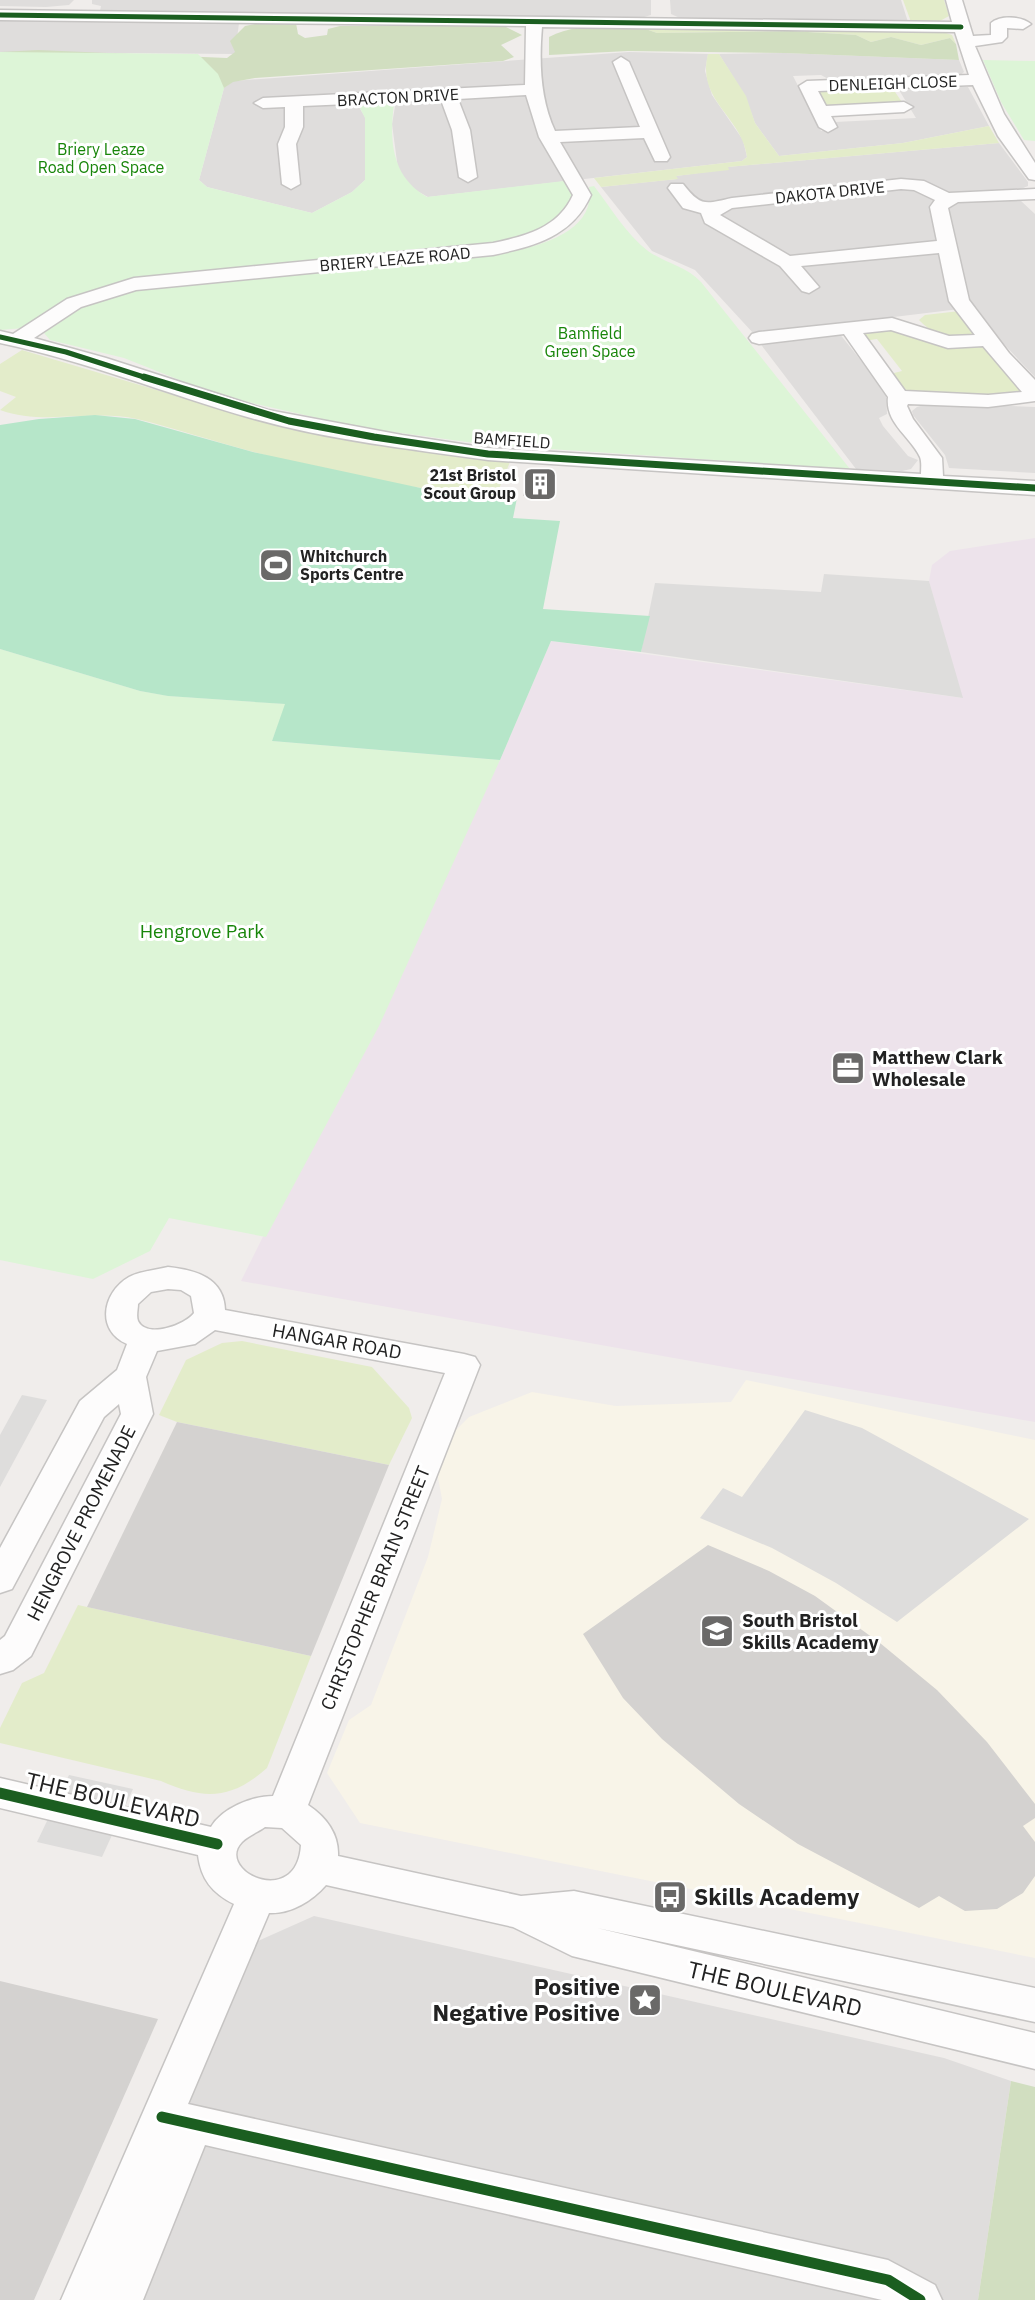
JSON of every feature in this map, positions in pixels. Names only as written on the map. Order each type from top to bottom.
[{"type":"street","points":[[954,0],[979,80],[1007,134],[1035,175]]},
{"type":"street","points":[[0,15],[534,22],[660,17],[809,19],[996,39],[999,37],[999,23]]},
{"type":"street","name":"BRIERY LEAZE ROAD","points":[[8,339],[74,303],[134,284],[493,249],[537,237],[568,219],[578,207],[582,195],[548,137],[533,90],[531,57],[534,22]]},
{"type":"street","points":[[981,23],[1023,24]]},
{"type":"street","points":[[604,71],[623,66],[661,157]]},
{"type":"street","name":"DENLEIGH CLOSE","points":[[904,107],[824,120],[804,82],[979,80]]},
{"type":"street","name":"BRACTON DRIVE","points":[[263,103],[533,90]]},
{"type":"street","points":[[448,94],[472,171]]},
{"type":"street","points":[[284,173],[287,144],[294,127],[294,102]]},
{"type":"street","points":[[548,137],[650,132]]},
{"type":"street","name":"DAKOTA DRIVE","points":[[713,211],[716,207],[732,203],[901,184],[918,185],[947,199],[1035,194]]},
{"type":"street","points":[[677,188],[689,204],[713,211],[710,213],[712,219],[787,261],[808,288]]},
{"type":"street","points":[[898,397],[999,400],[1033,395],[1032,389],[990,340],[957,295],[940,208],[947,199]]},
{"type":"street","points":[[787,261],[948,246]]},
{"type":"street","points":[[759,338],[892,324],[948,342],[990,340]]},
{"type":"street","points":[[856,327],[853,333],[856,341],[898,397],[897,406],[903,420],[931,458],[932,481]]},
{"type":"street","name":"BAMFIELD","points":[[8,339],[75,355],[261,414],[348,433],[488,454],[1035,488]]},
{"type":"street","points":[[187,1271],[208,1296],[211,1305],[209,1318],[196,1331],[184,1337],[157,1341],[144,1339],[124,1327],[119,1309],[130,1291],[154,1280],[187,1271]]},
{"type":"street","name":"HANGAR ROAD","points":[[209,1318],[464,1365]]},
{"type":"street","name":"HENGROVE PROMENADE","points":[[0,1580],[92,1409],[130,1377],[144,1339]]},
{"type":"street","name":"CHRISTOPHER BRAIN STREET","points":[[286,1812],[464,1365]]},
{"type":"street","name":"HENGROVE PROMENADE","points":[[0,1660],[18,1646],[137,1414],[130,1377]]},
{"type":"street","name":"THE BOULEVARD","points":[[0,1793],[218,1844]]},
{"type":"street","name":"THE BOULEVARD","points":[[256,1897],[233,1888],[217,1868],[218,1844],[234,1822],[258,1812],[286,1812]]},
{"type":"street","points":[[121,2300],[177,2120],[256,1897],[285,1895],[306,1883],[318,1867],[320,1842],[304,1820],[286,1812]]},
{"type":"street","name":"THE BOULEVARD","points":[[318,1867],[521,1912],[572,1939],[1035,2050]]},
{"type":"street","name":"THE BOULEVARD","points":[[521,1912],[574,1907],[1035,2005]]},
{"type":"street","points":[[83,2300],[177,2120]]},
{"type":"street","points":[[177,2120],[888,2280],[920,2300]]},
{"type":"shaded area","points":[[0,0],[74,0],[69,5],[46,7],[0,6]]},
{"type":"shaded area","points":[[92,0],[651,0],[651,15],[641,18],[100,11],[101,6],[92,4]]},
{"type":"shaded area","points":[[670,0],[901,0],[908,22],[682,19],[671,14]]},
{"type":"shaded area","points":[[0,19],[239,23],[235,54],[0,52]]},
{"type":"shaded area","points":[[629,52],[708,54],[705,71],[712,95],[743,140],[747,157],[742,161],[428,197],[410,187],[398,169],[392,124],[397,95],[353,97],[365,117],[365,180],[352,192],[312,213],[207,187],[199,180],[224,88],[233,81]]},
{"type":"shaded area","points":[[785,53],[959,60],[964,72],[959,76],[832,81],[821,75],[793,76],[821,131],[837,129],[835,122],[916,118],[896,85],[968,87],[989,126],[903,143],[779,156],[755,123],[745,96],[719,54]]},
{"type":"shaded area","points":[[999,143],[1028,182],[1028,186],[1016,191],[1021,201],[1035,214],[1035,377],[1001,341],[976,307],[754,334],[695,270],[652,251],[601,187],[677,179],[676,176],[728,169],[727,167]]},
{"type":"shaded area","points":[[839,333],[886,392],[887,414],[879,418],[908,456],[918,460],[911,469],[856,469],[759,342]]},
{"type":"shaded area","points":[[931,403],[1035,407],[1035,473],[949,468],[945,455],[913,415],[912,411],[917,407]]},
{"type":"shaded area","points":[[1035,538],[1035,1422],[241,1281],[500,760],[551,641],[962,698],[929,581],[932,565],[950,551]]},
{"type":"shaded area","points":[[824,574],[929,581],[963,698],[641,652],[655,583],[821,592]]},
{"type":"shaded area","name":"South Bristol Skills Academy","points":[[746,1380],[1035,1440],[1035,1958],[360,1823],[327,1773],[349,1720],[371,1705],[428,1557],[442,1499],[437,1472],[450,1436],[469,1417],[532,1392],[616,1406],[731,1402]]},
{"type":"shaded area","points":[[22,1395],[47,1400],[0,1487],[0,1435]]},
{"type":"shaded area","points":[[805,1410],[862,1428],[1029,1519],[897,1622],[836,1583],[772,1548],[700,1518],[723,1488],[742,1497]]},
{"type":"shaded area","points":[[69,1775],[133,1789],[102,1857],[37,1842]]},
{"type":"shaded area","points":[[314,1916],[944,2058],[1011,2081],[978,2300],[102,2300],[247,1946]]},
{"type":"green space","points":[[903,0],[944,0],[949,16],[938,22],[911,22]]},
{"type":"green space","points":[[259,23],[296,23],[298,34],[305,38],[327,35],[328,29],[340,26],[502,25],[522,35],[501,45],[514,57],[503,61],[255,78],[233,82],[224,88],[214,106],[212,120],[204,137],[194,178],[196,185],[291,211],[283,222],[249,235],[247,243],[237,250],[203,252],[225,227],[259,209],[195,195],[176,186],[173,177],[154,181],[143,177],[141,162],[131,152],[155,145],[177,144],[182,133],[194,129],[176,116],[188,102],[207,97],[200,87],[168,64],[0,62],[0,52],[38,50],[227,58],[235,52],[230,41],[245,26]]},
{"type":"green space","points":[[637,26],[940,31],[952,35],[956,44],[950,38],[921,45],[891,37],[871,42],[856,35],[792,31],[657,33]]},
{"type":"green space","points":[[637,26],[657,33],[792,31],[856,35],[871,42],[891,37],[921,45],[950,38],[956,44],[959,60],[785,53],[628,51],[549,55],[549,37],[570,29]]},
{"type":"green space","name":"Briery Leaze Road Open Space","points":[[0,52],[198,54],[218,74],[224,88],[199,180],[207,187],[312,213],[352,192],[365,180],[365,118],[359,106],[394,104],[393,145],[400,169],[415,189],[427,197],[564,181],[571,184],[574,199],[563,218],[519,241],[138,280],[24,328],[0,330]]},
{"type":"green space","points":[[708,54],[719,54],[746,96],[755,123],[779,156],[903,143],[989,126],[999,143],[728,167],[729,170],[676,176],[678,179],[601,187],[594,178],[742,161],[747,157],[737,130],[708,84]]},
{"type":"green space","points":[[983,60],[1035,61],[1035,141],[1024,140],[1001,102]]},
{"type":"green space","points":[[836,87],[839,91],[893,89],[904,105],[824,107],[817,94],[824,88]]},
{"type":"green space","name":"Bamfield Green Space","points":[[594,186],[640,244],[655,255],[689,272],[701,282],[850,469],[489,445],[357,427],[248,402],[187,383],[124,358],[50,340],[44,333],[84,306],[145,288],[461,259],[521,249],[563,234],[579,222],[588,207],[589,187]]},
{"type":"green space","points":[[960,311],[976,333],[969,337],[946,337],[919,320],[925,315]]},
{"type":"green space","points":[[880,328],[984,347],[1024,388],[1014,395],[1004,396],[905,391],[890,374],[902,371],[877,339],[864,341],[863,334]]},
{"type":"green space","points":[[22,350],[288,429],[416,451],[510,462],[496,496],[465,494],[341,474],[120,416],[16,415],[0,410],[16,397],[0,391],[0,364]]},
{"type":"green space","name":"Whitchurch Sports Centre","points":[[95,415],[135,419],[253,452],[444,493],[517,498],[513,518],[560,521],[543,609],[650,616],[641,652],[551,641],[500,760],[272,741],[285,704],[168,696],[140,691],[0,649],[0,425]]},
{"type":"green space","name":"Hengrove Park","points":[[0,649],[140,691],[169,696],[286,704],[272,741],[500,760],[379,1026],[266,1237],[169,1218],[150,1251],[93,1279],[0,1260]]},
{"type":"green space","points":[[242,1341],[372,1367],[409,1408],[412,1418],[389,1465],[177,1422],[159,1415],[186,1360],[222,1343]]},
{"type":"green space","points":[[78,1605],[311,1656],[267,1768],[254,1779],[229,1791],[204,1794],[161,1781],[0,1743],[0,1728],[22,1683],[44,1673]]},
{"type":"green space","points":[[1011,2081],[1035,2087],[1035,2300],[978,2300]]},
{"type":"building","name":"21st Bristol Scout Group","points":[[529,471],[556,473],[551,497],[523,496]]},
{"type":"building","points":[[177,1422],[389,1465],[311,1656],[87,1607]]},
{"type":"building","name":"South Bristol Skills Academy","points":[[708,1545],[769,1571],[815,1596],[880,1643],[937,1690],[987,1742],[1035,1804],[1035,1818],[1023,1826],[1035,1842],[1035,1876],[1023,1893],[997,1909],[965,1911],[939,1896],[919,1908],[798,1844],[739,1804],[662,1739],[623,1698],[583,1634]]},
{"type":"building","points":[[0,1981],[158,2019],[34,2300],[0,2300]]},
{"type":"cycle path","points":[[0,15],[961,27]]},
{"type":"cycle path","points":[[0,337],[66,352],[261,414],[345,433],[402,442],[488,454],[1035,488]]},
{"type":"cycle path","points":[[0,1793],[217,1844]]},
{"type":"cycle path","points":[[162,2117],[888,2280],[920,2300]]},
{"type":"place","name":"21st Bristol Scout Group","points":[[540,484]]},
{"type":"place","name":"Whitchurch Sports Centre","points":[[276,565]]},
{"type":"place","name":"Matthew Clark Wholesale","points":[[848,1068]]},
{"type":"place","name":"South Bristol Skills Academy","points":[[717,1631]]},
{"type":"place","name":"Skills Academy","points":[[670,1897]]},
{"type":"place","name":"Positive Negative Positive","points":[[645,2000]]}]
